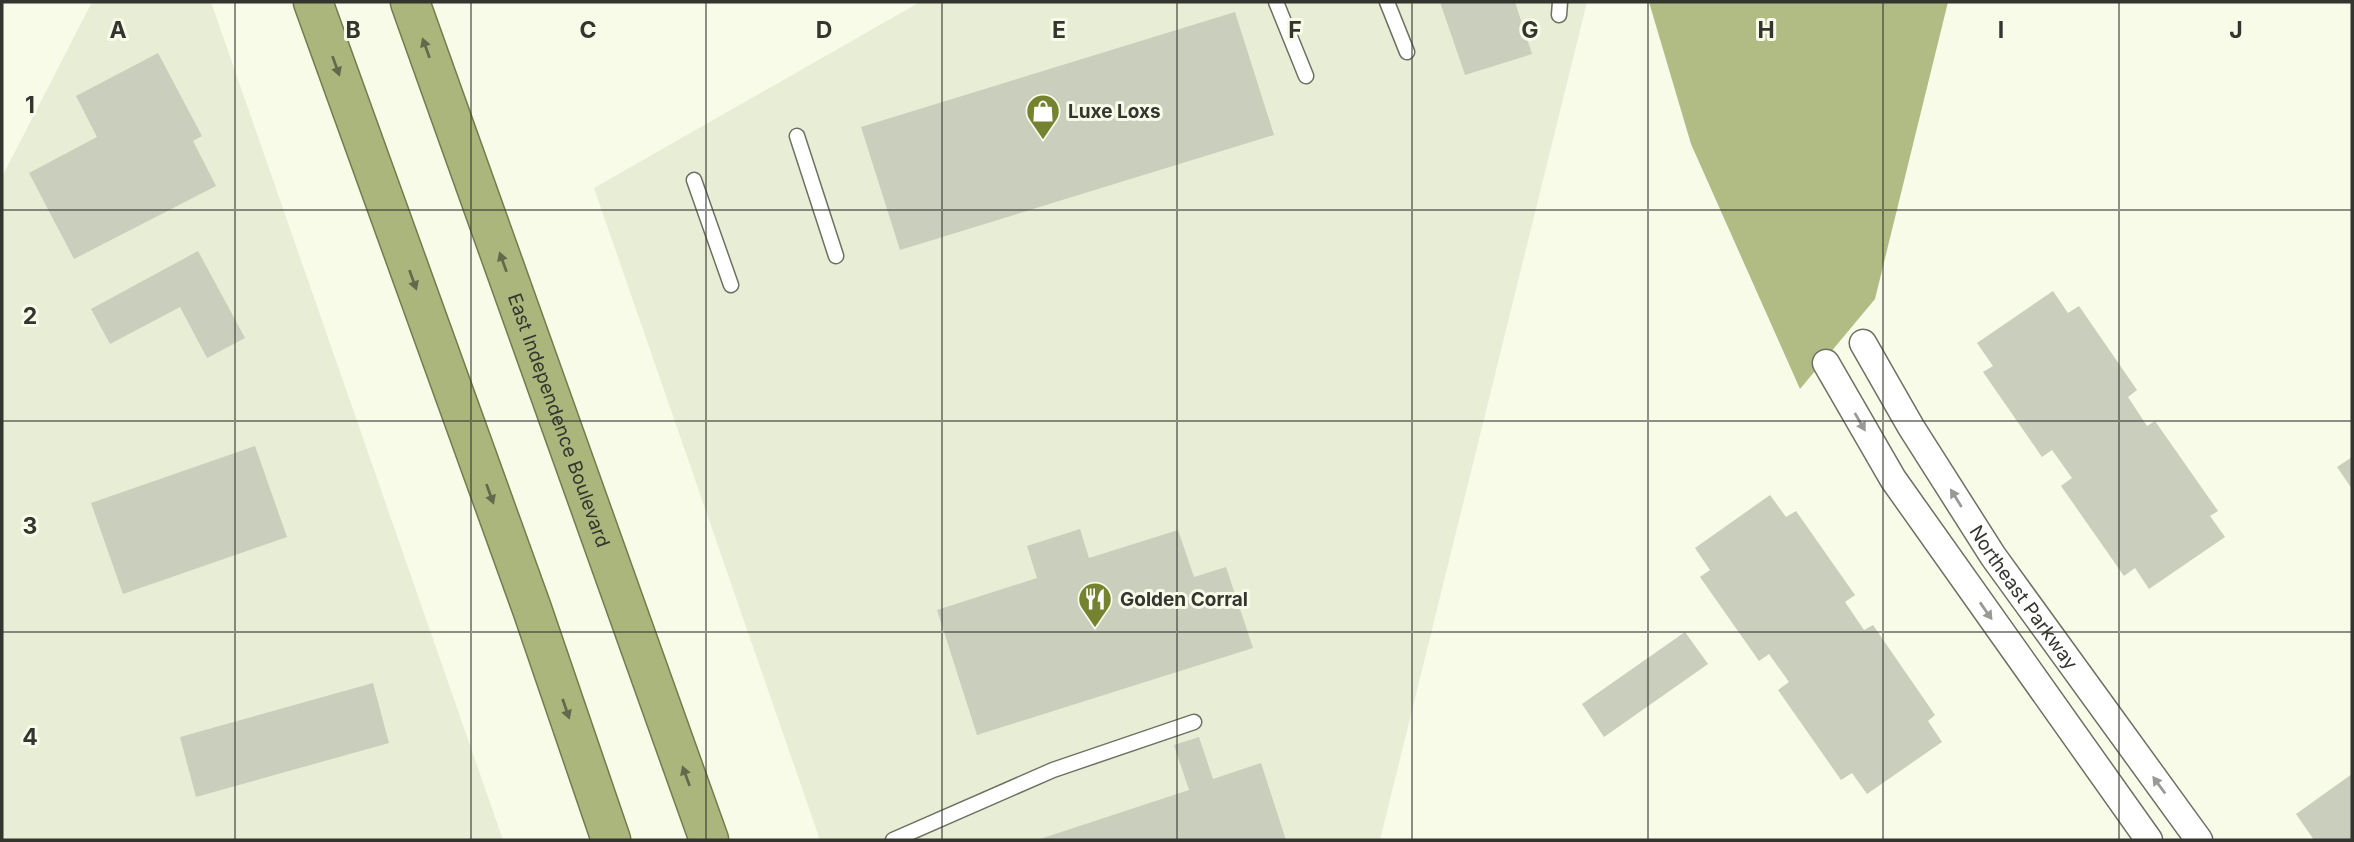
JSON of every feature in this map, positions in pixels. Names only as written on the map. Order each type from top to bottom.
[{"type":"highway","points":[[313,2],[527,597],[611,840]]},
{"type":"highway","name":"East Independence Boulevard","points":[[410,2],[709,840]]},
{"type":"street","name":"Northeast Parkway","points":[[1863,343],[1911,427],[1993,556],[2199,840]]},
{"type":"street","name":"Northeast Parkway","points":[[1826,363],[1894,479],[2149,840]]},
{"type":"lane","points":[[1276,2],[1306,76]]},
{"type":"lane","points":[[1387,2],[1407,52]]},
{"type":"lane","points":[[797,136],[836,256]]},
{"type":"lane","points":[[694,180],[731,285]]},
{"type":"lane","points":[[893,840],[1054,771],[1194,722]]},
{"type":"shaded area","points":[[92,2],[211,2],[503,840],[2,840],[2,177]]},
{"type":"shaded area","points":[[920,2],[1587,2],[1380,840],[820,840],[594,188]]},
{"type":"green space","points":[[1649,2],[1948,2],[1875,299],[1800,389],[1691,144]]},
{"type":"building","points":[[1440,2],[1515,2],[1532,54],[1465,75]]},
{"type":"building","points":[[1235,12],[1274,135],[900,250],[861,127]]},
{"type":"building","points":[[158,53],[202,136],[193,141],[216,186],[74,259],[29,173],[97,137],[76,96]]},
{"type":"building","points":[[198,251],[245,338],[207,358],[180,307],[110,344],[91,309]]},
{"type":"building","points":[[2053,291],[2068,313],[2079,306],[2137,390],[2128,397],[2147,426],[2155,421],[2218,511],[2210,516],[2225,537],[2149,589],[2135,568],[2124,576],[2061,486],[2072,478],[2052,450],[2042,457],[1983,372],[1993,366],[1977,343]]},
{"type":"building","points":[[255,446],[287,537],[123,594],[91,503]]},
{"type":"building","points":[[2352,457],[2352,489],[2337,467]]},
{"type":"building","points":[[1770,495],[1786,517],[1796,511],[1855,595],[1845,602],[1864,630],[1873,625],[1935,715],[1928,721],[1942,742],[1867,794],[1852,773],[1841,780],[1778,690],[1789,682],[1769,654],[1759,661],[1700,577],[1710,570],[1695,548]]},
{"type":"building","name":"Golden Corral","points":[[1080,529],[1089,558],[1178,530],[1194,577],[1226,567],[1253,648],[977,735],[937,610],[1037,578],[1027,546]]},
{"type":"building","points":[[1685,632],[1708,664],[1604,737],[1582,704]]},
{"type":"building","points":[[373,683],[389,743],[196,797],[180,737]]},
{"type":"building","points":[[1199,737],[1213,779],[1261,763],[1286,840],[1037,840],[1189,790],[1174,745]]},
{"type":"building","points":[[2352,774],[2352,840],[2314,840],[2296,814]]},
{"type":"place","name":"Luxe Loxs","points":[[1043,141]]},
{"type":"place","name":"Golden Corral","points":[[1095,629]]}]
